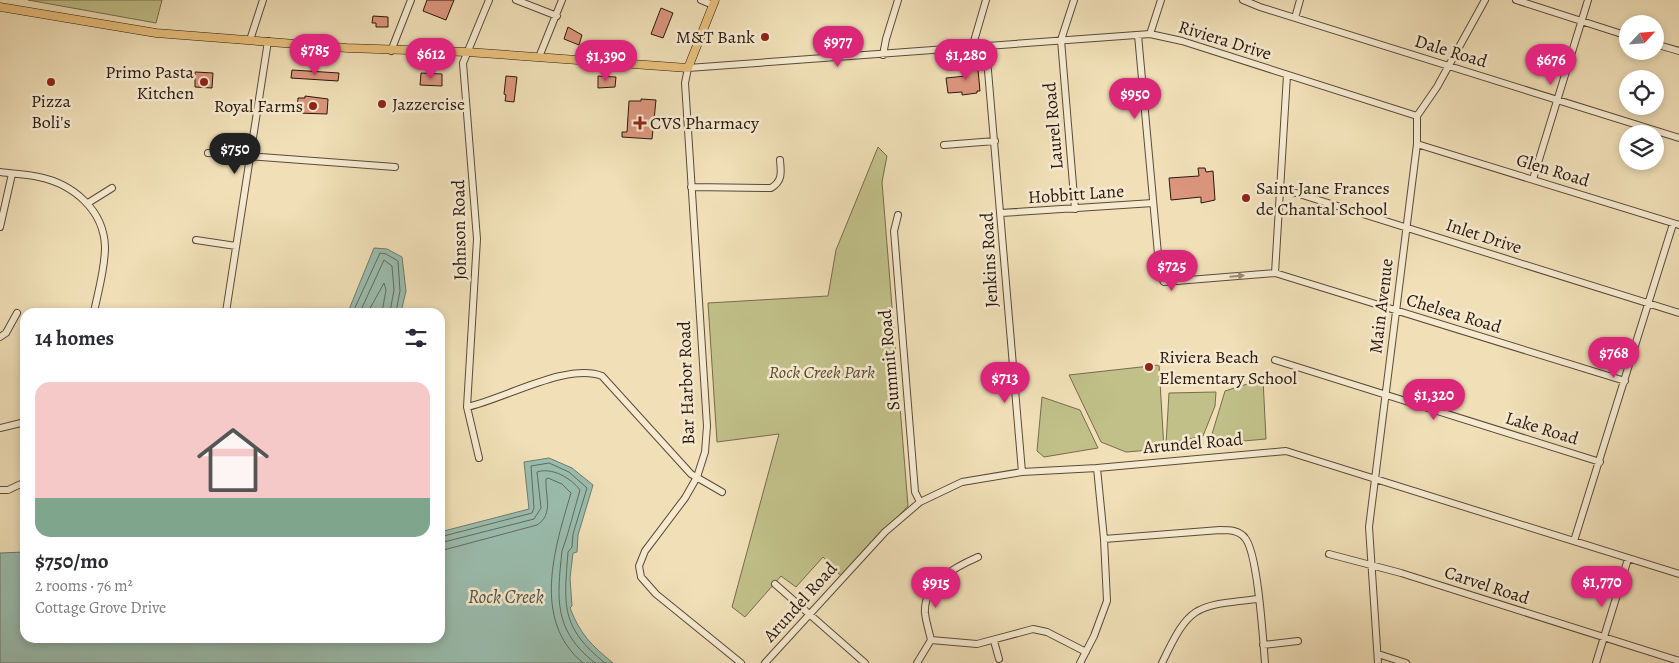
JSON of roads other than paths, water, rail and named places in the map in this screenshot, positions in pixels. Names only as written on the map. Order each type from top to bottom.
[{"type":"main road","points":[[0,7],[134,30],[391,51],[467,52],[688,68],[714,2]]},
{"type":"street","points":[[250,40],[263,0]]},
{"type":"street","points":[[391,51],[411,0]]},
{"type":"street","name":"Johnson Road","points":[[479,458],[467,407],[477,239],[463,63],[489,0]]},
{"type":"street","points":[[516,0],[556,16]]},
{"type":"street","points":[[539,58],[562,0]]},
{"type":"street","points":[[701,0],[714,2]]},
{"type":"street","points":[[883,54],[898,0]]},
{"type":"street","points":[[972,48],[986,0]]},
{"type":"street","points":[[1061,40],[1074,0]]},
{"type":"street","points":[[1150,34],[1161,0]]},
{"type":"street","name":"Dale Road","points":[[1243,0],[1679,138]]},
{"type":"street","points":[[1295,18],[1300,0]]},
{"type":"street","points":[[1417,116],[1449,66],[1485,0]]},
{"type":"street","points":[[1516,0],[1619,33]]},
{"type":"street","points":[[1533,179],[1588,0]]},
{"type":"street","name":"Riviera Drive","points":[[688,68],[1150,34],[1182,41],[1417,116]]},
{"type":"street","points":[[1138,35],[1160,276],[1164,282],[1275,273],[1287,75]]},
{"type":"street","name":"Laurel Road","points":[[1061,40],[1075,209]]},
{"type":"street","points":[[227,308],[268,41]]},
{"type":"street","name":"Jenkins Road","points":[[986,47],[1022,472]]},
{"type":"street","points":[[1664,47],[1679,51]]},
{"type":"street","name":"Bar Harbor Road","points":[[688,68],[685,83],[707,426],[705,452],[697,478],[685,498],[641,558],[639,566],[641,576],[656,594],[741,663]]},
{"type":"street","name":"Main Avenue","points":[[1378,663],[1370,527],[1417,144],[1417,116]]},
{"type":"street","points":[[944,145],[995,141]]},
{"type":"street","name":"Glen Road","points":[[1417,144],[1676,225]]},
{"type":"street","points":[[208,153],[395,167]]},
{"type":"street","points":[[691,187],[771,188],[777,185],[781,177],[780,160]]},
{"type":"street","points":[[0,172],[38,177],[69,187],[88,203],[100,228],[105,247],[95,308]]},
{"type":"street","points":[[0,227],[12,174]]},
{"type":"street","points":[[88,203],[112,188]]},
{"type":"street","name":"Inlet Drive","points":[[1280,188],[1679,312]]},
{"type":"street","name":"Hobbitt Lane","points":[[1001,213],[1153,203]]},
{"type":"street","name":"Summit Road","points":[[898,215],[894,231],[915,492],[920,502]]},
{"type":"street","points":[[1574,541],[1676,225]]},
{"type":"street","points":[[196,240],[236,246]]},
{"type":"street","name":"Chelsea Road","points":[[1275,273],[1625,381]]},
{"type":"street","points":[[0,337],[6,333],[17,312]]},
{"type":"street","name":"Lake Road","points":[[1275,360],[1600,462]]},
{"type":"street","points":[[467,407],[571,373],[593,372],[602,376],[691,474],[722,492]]},
{"type":"street","points":[[0,428],[20,423]]},
{"type":"street","name":"Arundel Road","points":[[765,663],[885,532],[920,502],[962,482],[1022,472],[1097,468],[1286,451],[1679,574]]},
{"type":"street","points":[[1080,663],[1107,601],[1104,539],[1097,468]]},
{"type":"street","points":[[0,490],[8,490],[20,484]]},
{"type":"street","points":[[1104,539],[1220,530],[1238,532],[1244,536],[1254,555],[1265,663]]},
{"type":"street","name":"Carvel Road","points":[[1328,554],[1371,565],[1679,661]]},
{"type":"street","points":[[917,663],[931,640],[925,614],[927,596],[950,571],[978,557]]},
{"type":"street","points":[[1596,663],[1628,559]]},
{"type":"street","points":[[775,584],[864,663]]},
{"type":"street","points":[[1162,663],[1180,628],[1197,611],[1208,605],[1258,599]]},
{"type":"street","points":[[931,640],[977,644],[1033,628],[1047,632],[1086,652]]},
{"type":"street","points":[[994,640],[999,659]]},
{"type":"street","points":[[1263,645],[1298,641]]},
{"type":"street","points":[[1378,654],[1406,663]]},
{"type":"water","points":[[374,248],[387,249],[402,257],[406,291],[402,308],[350,308]]},
{"type":"water","name":"Rock Creek","points":[[549,458],[572,468],[593,485],[578,535],[577,552],[573,553],[570,578],[572,606],[570,608],[587,638],[613,663],[0,663],[0,553],[20,552],[20,643],[445,643],[445,531],[529,509],[524,462]]},
{"type":"place","name":"M&T Bank","points":[[765,37]]},
{"type":"place","name":"Pizza Boli's","points":[[51,82]]},
{"type":"place","name":"Primo Pasta Kitchen","points":[[204,82]]},
{"type":"place","name":"Jazzercise","points":[[382,104]]},
{"type":"place","name":"Royal Farms","points":[[313,106]]},
{"type":"place","name":"CVS Pharmacy","points":[[640,123]]},
{"type":"place","name":"Saint Jane Frances de Chantal School","points":[[1246,198]]},
{"type":"place","name":"Riviera Beach Elementary School","points":[[1149,367]]},
{"type":"park label","name":"Rock Creek Park","points":[[822,372]]}]
